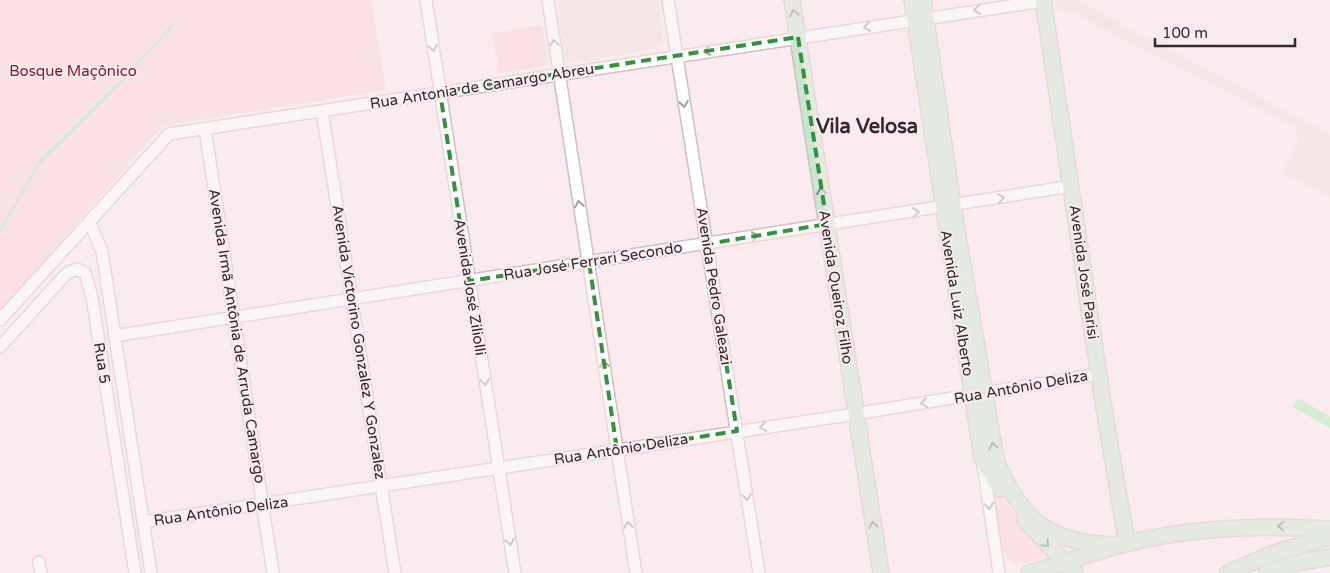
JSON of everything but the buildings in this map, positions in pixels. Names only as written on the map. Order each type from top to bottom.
[{"type":"main road","name":"Avenida Queiroz Filho","points":[[792,0],[881,573]]},
{"type":"main road","name":"Avenida Luiz Alberto","points":[[912,0],[921,19]]},
{"type":"main road","name":"Avenida Luiz Alberto","points":[[923,0],[921,19],[948,207],[978,394],[982,458],[1004,494],[1038,536],[1070,568]]},
{"type":"main road","name":"Avenida José Parisi","points":[[1043,1],[1072,186],[1122,545]]},
{"type":"main road","name":"Avenida Luiz Alberto","points":[[978,394],[996,460],[1019,504],[1040,524],[1056,534],[1078,542],[1122,545]]},
{"type":"main road","points":[[1029,573],[1070,568],[1122,545],[1224,527],[1280,526],[1330,529]]},
{"type":"main road","points":[[1228,573],[1274,553],[1330,537]]},
{"type":"main road","points":[[1268,573],[1296,569],[1330,556]]},
{"type":"street","name":"Avenida José Ziliolli","points":[[426,0],[515,573]]},
{"type":"street","points":[[548,0],[636,573]]},
{"type":"street","name":"Avenida Pedro Galeazi","points":[[668,0],[759,573]]},
{"type":"street","name":"Rua Antonia de Camargo Abreu","points":[[0,320],[168,134],[1043,1]]},
{"type":"street","name":"Avenida Victorino Gonzalez Y Gonzalez","points":[[322,111],[395,573]]},
{"type":"street","name":"Avenida Irmã Antônia de Arruda Camargo","points":[[205,129],[273,573]]},
{"type":"street","name":"Rua José Ferrari Secondo","points":[[114,336],[826,224],[948,207],[1072,186]]},
{"type":"street","points":[[89,221],[102,251],[151,573]]},
{"type":"street","name":"Rua 5","points":[[0,347],[67,273],[77,268],[85,273],[92,297],[135,573]]},
{"type":"street","name":"Rua Antônio Deliza","points":[[143,522],[856,414],[1099,374]]},
{"type":"street","points":[[982,458],[999,573]]},
{"type":"highlighted area","points":[[798,37],[827,224],[707,244],[737,431],[617,450],[589,262],[469,281],[440,92]]},
{"type":"shaded area","points":[[557,0],[658,0],[664,44],[657,49],[568,62],[565,58]]},
{"type":"shaded area","points":[[1056,0],[1076,0],[1330,134],[1330,197],[1282,174],[1299,139],[1295,127],[1069,11],[1058,10]]},
{"type":"shaded area","points":[[1298,398],[1330,417],[1330,428],[1293,407]]},
{"type":"green space","name":"Bosque Maçônico","points":[[0,0],[371,0],[387,90],[162,126],[0,311]]},
{"type":"green space","points":[[542,25],[548,61],[545,66],[499,73],[492,33]]},
{"type":"green space","points":[[999,496],[1045,549],[1043,556],[1023,563],[1014,562],[1007,557],[997,530],[994,502]]},
{"type":"waterway","points":[[0,231],[40,162],[113,90],[173,25]]},
{"type":"district","name":"Vila Velosa","points":[[867,126]]}]
